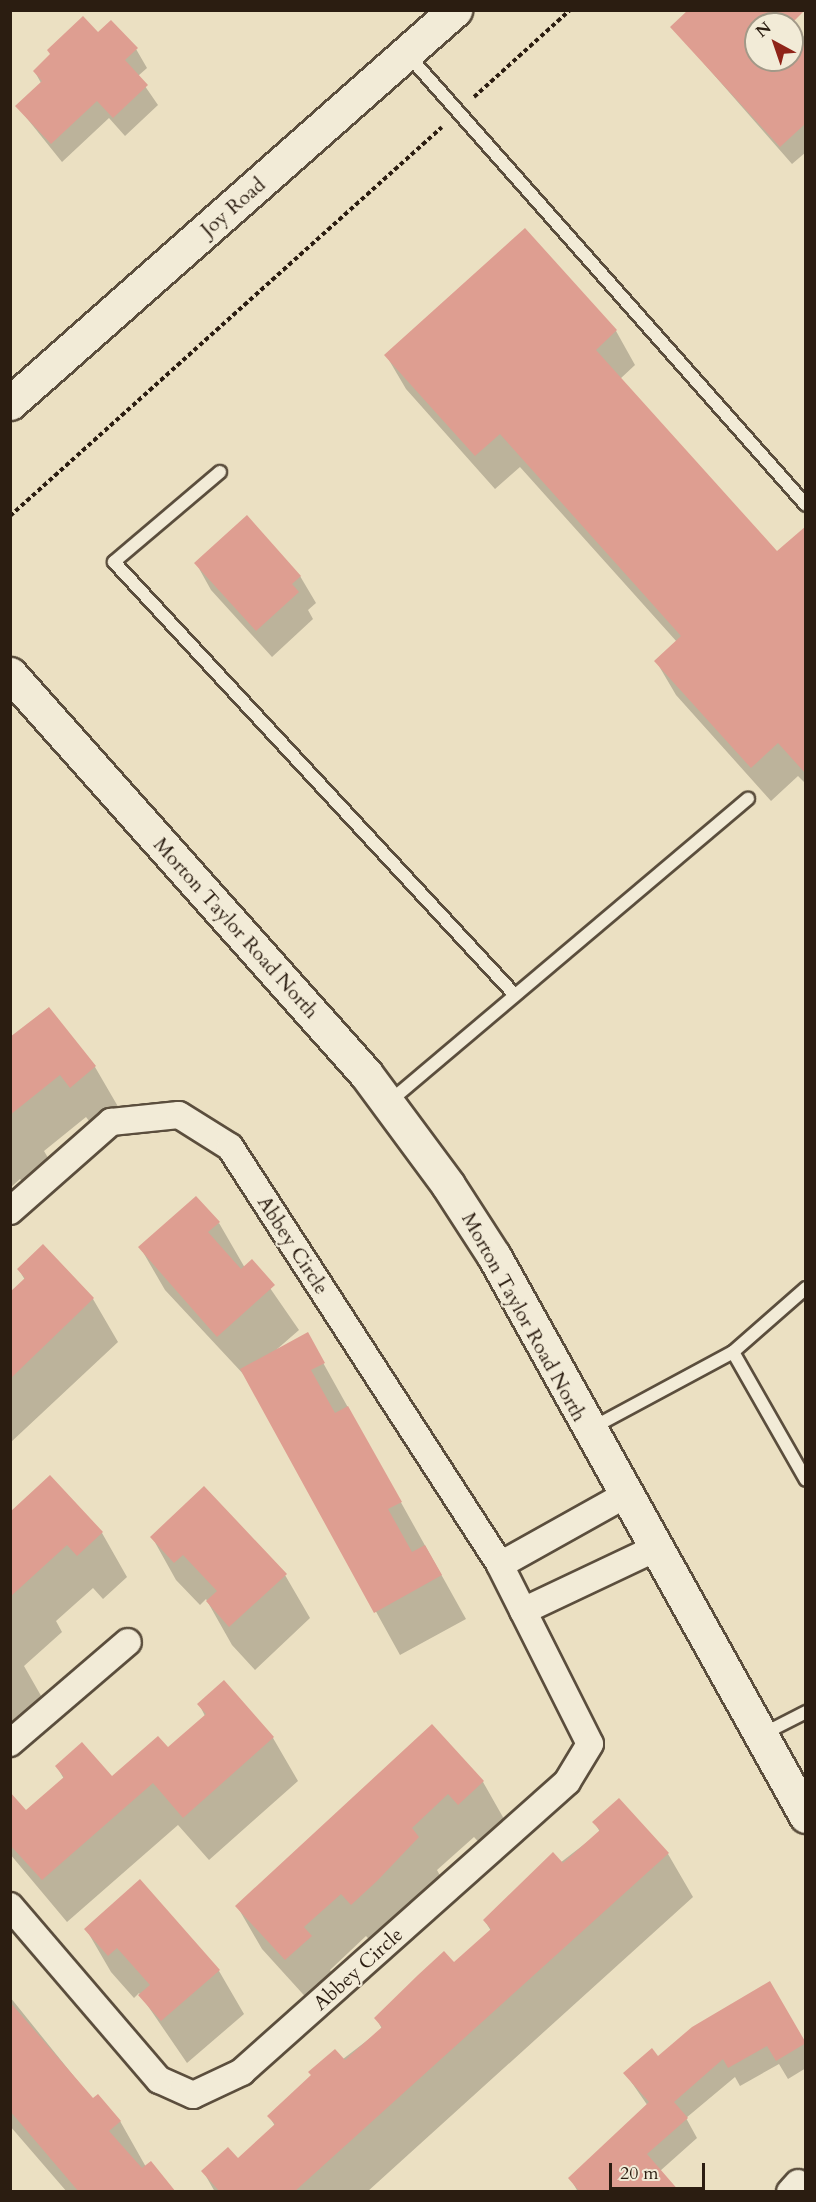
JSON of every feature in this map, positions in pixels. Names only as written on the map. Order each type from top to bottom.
[{"type":"street","name":"Joy Road","points":[[10,403],[455,10]]},
{"type":"street","name":"Morton Taylor Road North","points":[[10,674],[388,1103],[494,1256],[654,1550],[806,1816]]},
{"type":"street","name":"Abbey Circle","points":[[10,1211],[111,1122],[179,1114],[230,1147],[500,1565],[591,1744],[567,1782],[242,2072],[193,2094],[159,2080],[10,1906]]},
{"type":"street","points":[[500,1565],[625,1495]]},
{"type":"street","points":[[523,1611],[654,1550]]},
{"type":"street","points":[[10,1743],[128,1642]]},
{"type":"lane","points":[[407,54],[806,505]]},
{"type":"lane","points":[[220,472],[114,562],[515,995]]},
{"type":"lane","points":[[388,1103],[748,799]]},
{"type":"lane","points":[[588,1430],[733,1352],[806,1288]]},
{"type":"lane","points":[[733,1352],[806,1480]]},
{"type":"lane","points":[[760,1736],[806,1712]]},
{"type":"path","points":[[471,100],[570,10]]},
{"type":"path","points":[[10,516],[437,132]]},
{"type":"building","points":[[688,10],[805,10],[803,12],[744,12],[744,72],[804,72],[804,45],[806,47],[806,123],[780,147],[670,27]]},
{"type":"building","points":[[83,16],[98,32],[111,20],[138,48],[125,60],[148,85],[113,118],[97,101],[51,144],[15,106],[42,81],[33,71],[50,54],[47,50]]},
{"type":"building","points":[[525,228],[617,330],[596,350],[777,551],[806,526],[806,774],[778,743],[751,768],[654,661],[681,636],[500,434],[475,456],[384,355]]},
{"type":"building","points":[[247,515],[301,576],[292,584],[299,592],[256,631],[194,563]]},
{"type":"building","points":[[49,1007],[96,1066],[70,1088],[60,1075],[10,1115],[10,1037]]},
{"type":"building","points":[[196,1196],[220,1222],[208,1232],[241,1269],[252,1259],[275,1285],[217,1337],[138,1247]]},
{"type":"building","points":[[43,1244],[94,1298],[10,1379],[10,1292],[25,1278],[17,1269]]},
{"type":"building","points":[[308,1332],[325,1363],[311,1370],[335,1413],[348,1406],[402,1502],[388,1509],[412,1552],[425,1545],[442,1575],[374,1613],[240,1369]]},
{"type":"building","points":[[50,1475],[103,1532],[77,1556],[67,1545],[10,1597],[10,1512]]},
{"type":"building","points":[[204,1486],[287,1574],[229,1627],[206,1601],[217,1591],[183,1555],[174,1563],[150,1537]]},
{"type":"building","points":[[224,1680],[274,1737],[183,1818],[153,1783],[42,1880],[10,1845],[10,1792],[26,1810],[64,1777],[55,1766],[82,1742],[112,1776],[158,1736],[168,1747],[206,1714],[197,1704]]},
{"type":"building","points":[[432,1724],[484,1781],[458,1805],[448,1794],[412,1828],[419,1837],[377,1881],[351,1905],[341,1894],[304,1927],[312,1936],[285,1960],[235,1906]]},
{"type":"building","points":[[619,1798],[669,1853],[294,2192],[220,2192],[201,2171],[228,2147],[238,2158],[275,2124],[267,2116],[311,2075],[308,2072],[335,2049],[345,2060],[382,2027],[374,2018],[418,1975],[444,1951],[454,1962],[491,1929],[483,1920],[553,1852],[563,1863],[600,1830],[592,1822]]},
{"type":"building","points":[[140,1879],[220,1970],[161,2021],[138,1995],[150,1985],[117,1948],[108,1956],[84,1929]]},
{"type":"building","points":[[770,1981],[806,2043],[776,2061],[767,2046],[728,2068],[723,2059],[674,2102],[688,2118],[647,2154],[680,2192],[580,2192],[568,2178],[649,2102],[623,2073],[652,2048],[658,2056],[692,2027]]},
{"type":"building","points":[[10,2002],[93,2098],[98,2094],[121,2121],[109,2131],[142,2168],[151,2161],[176,2192],[79,2192],[10,2111]]}]
